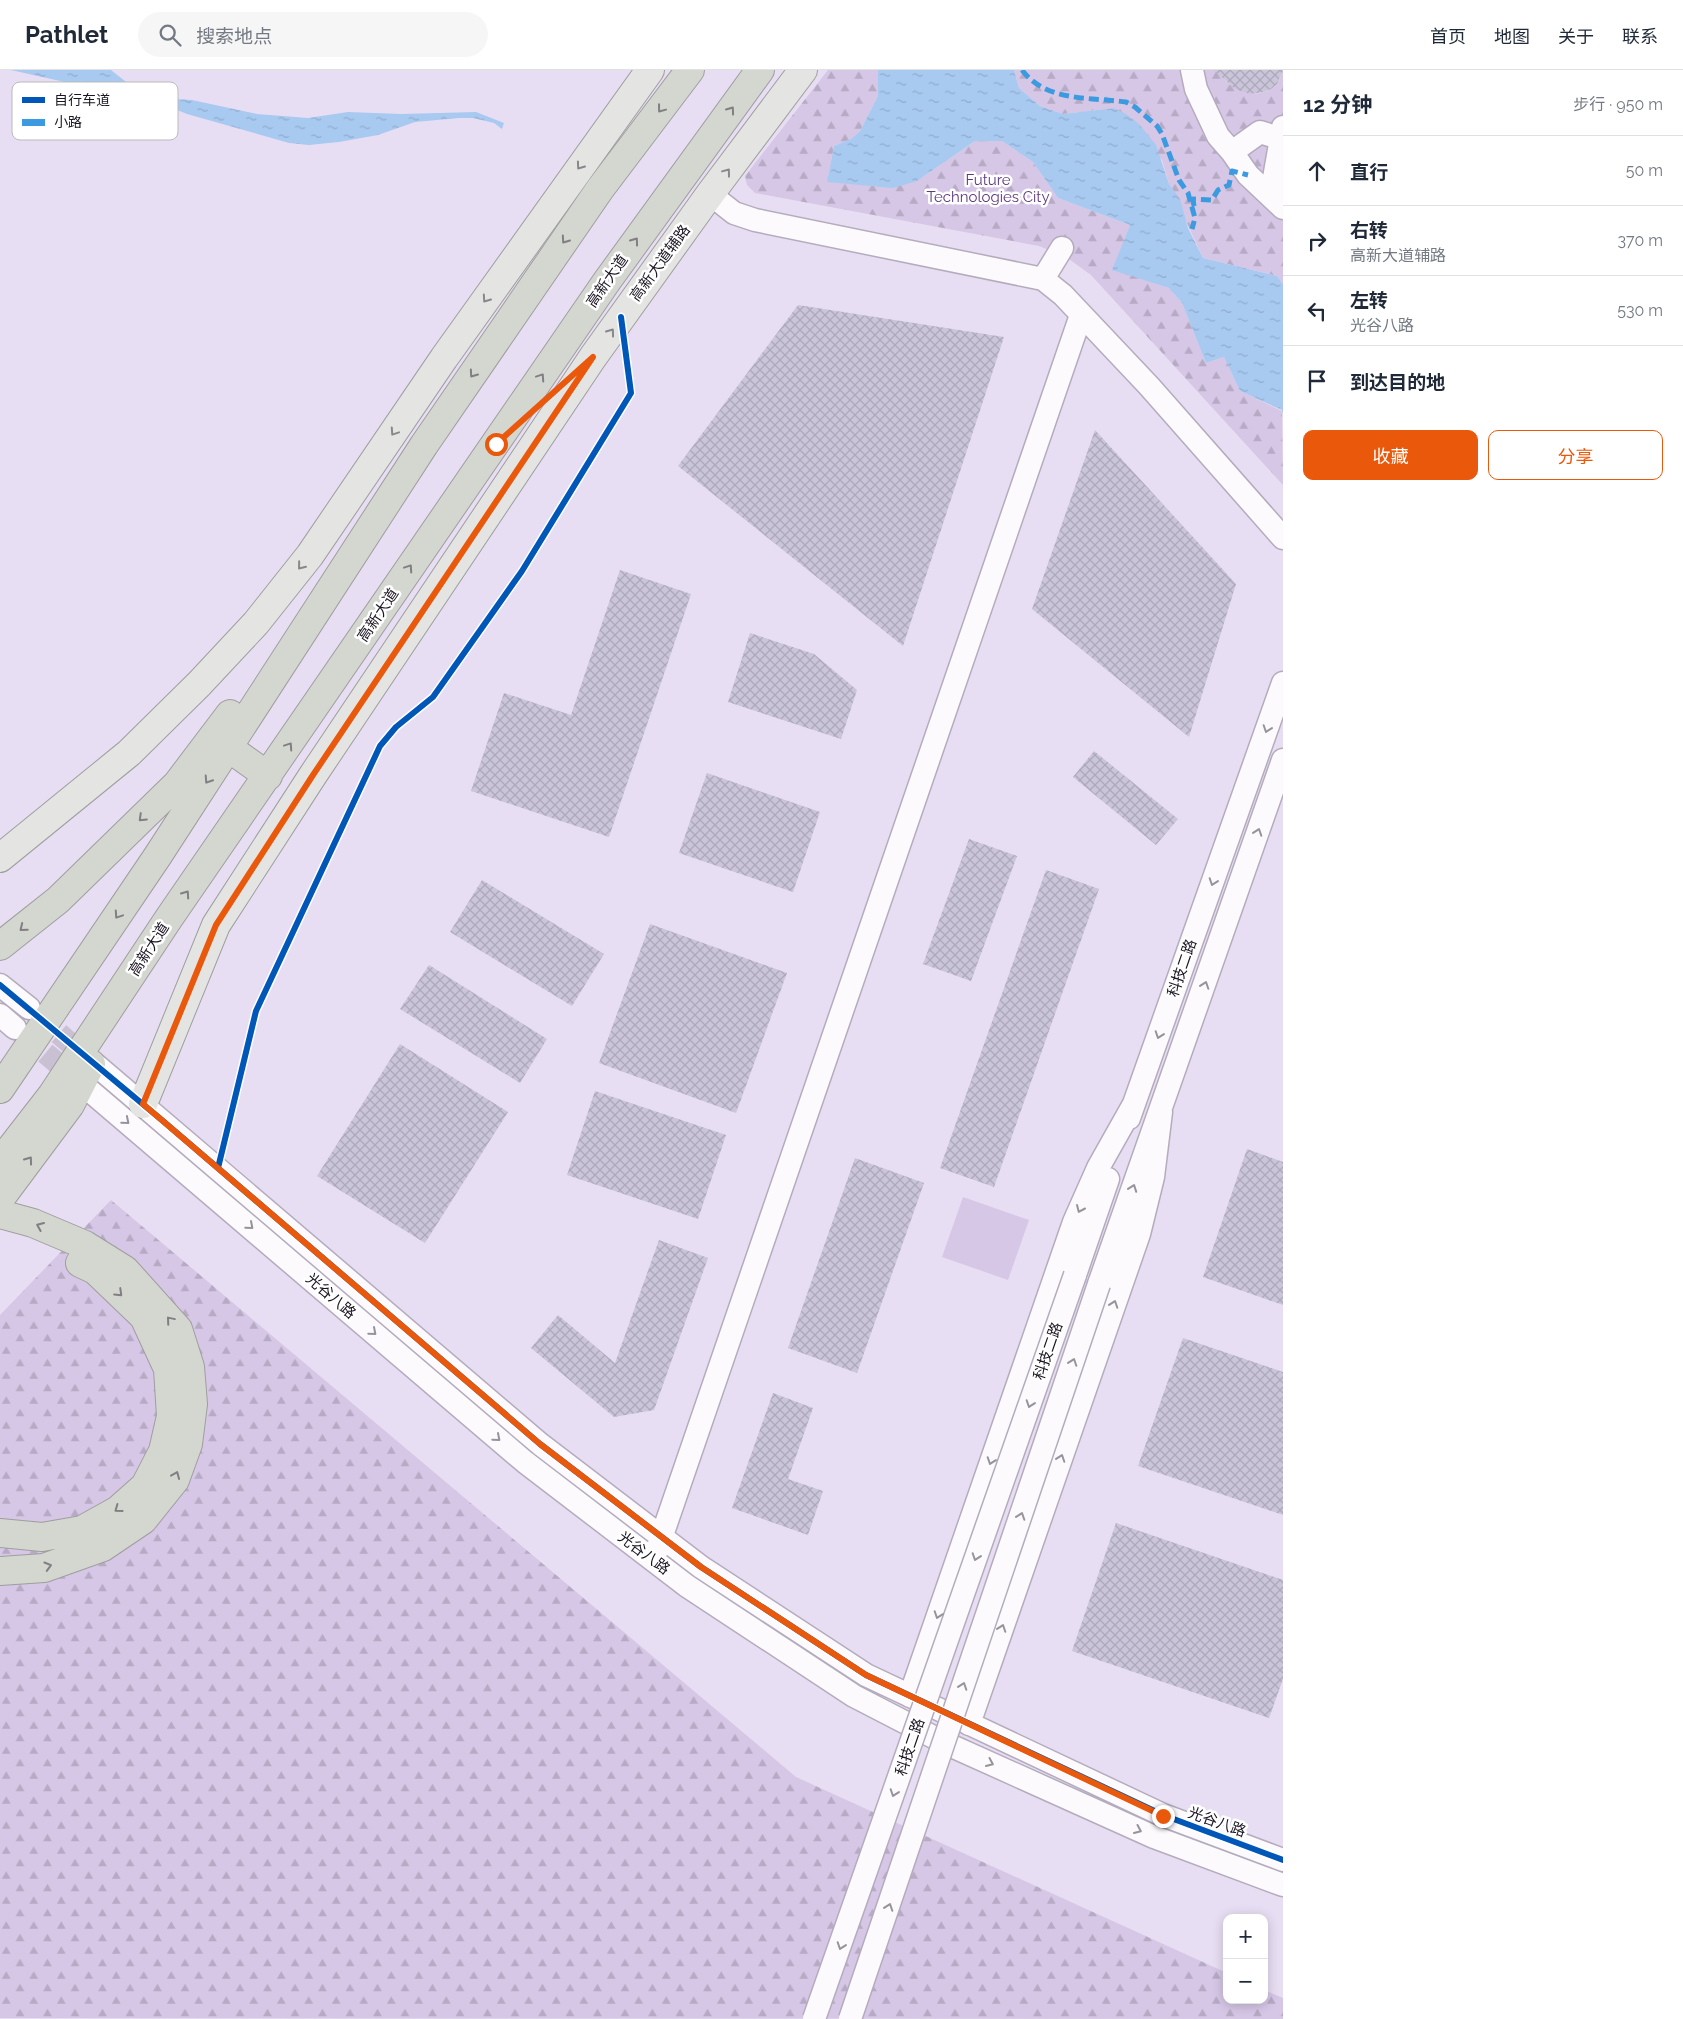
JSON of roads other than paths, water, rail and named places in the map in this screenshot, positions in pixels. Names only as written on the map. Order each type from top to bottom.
[{"type":"highway","points":[[0,1088],[229,748],[366,532],[424,445],[600,189],[690,70]]},
{"type":"highway","name":"高新大道","points":[[0,1162],[70,1096],[169,918],[268,776],[438,524],[496,444],[607,281],[760,70]]},
{"type":"highway","points":[[0,946],[58,900],[177,784],[219,730],[424,445]]},
{"type":"highway","points":[[229,748],[268,776]]},
{"type":"highway","points":[[0,1199],[70,1096]]},
{"type":"highway","points":[[0,1214],[33,1223],[85,1245],[125,1270],[178,1329],[190,1367],[192,1404],[188,1444],[175,1480],[143,1520],[103,1547],[95,1550],[44,1568],[0,1571]]},
{"type":"highway","points":[[0,1230],[16,1235],[95,1270],[144,1317],[168,1369],[171,1416],[163,1451],[145,1486],[118,1510],[82,1530],[42,1537],[0,1533]]},
{"type":"main road","points":[[0,858],[129,753],[198,684],[256,622],[310,555],[444,358],[650,70]]},
{"type":"main road","name":"高新大道辅路","points":[[143,1104],[216,925],[313,775],[593,357],[710,194],[803,70]]},
{"type":"main road","points":[[600,189],[624,106]]},
{"type":"main road","points":[[496,444],[593,357]]},
{"type":"street","points":[[1192,70],[1196,89],[1218,136],[1248,175],[1279,204]]},
{"type":"street","points":[[1232,152],[1260,132],[1282,133],[1274,184],[1279,204]]},
{"type":"street","points":[[710,194],[734,213],[755,220],[1043,279],[1081,315],[1149,386],[1283,538]]},
{"type":"street","points":[[1043,279],[1062,248]]},
{"type":"street","points":[[653,1560],[1081,315]]},
{"type":"street","name":"科技二路","points":[[814,2019],[1283,683]]},
{"type":"street","name":"科技二路","points":[[850,2019],[1099,1284],[1161,1112],[1283,760]]},
{"type":"street","points":[[0,984],[29,1008]]},
{"type":"street","name":"光谷八路","points":[[96,1065],[540,1444],[701,1567],[866,1675],[1163,1816],[1283,1860]]},
{"type":"street","name":"光谷八路","points":[[70,1096],[526,1462],[653,1560],[687,1586],[854,1696],[945,1743],[1154,1837],[1283,1885]]},
{"type":"street","points":[[910,1696],[1074,1222],[1098,1168],[1134,1104]]},
{"type":"street","points":[[969,1724],[1139,1234],[1153,1177],[1161,1112]]},
{"type":"water","points":[[11,70],[111,70],[126,82],[65,82]]},
{"type":"water","points":[[878,70],[1014,70],[1019,88],[1040,106],[1063,114],[1114,108],[1139,124],[1156,145],[1169,184],[1180,199],[1188,228],[1203,258],[1277,276],[1283,284],[1283,415],[1282,410],[1240,391],[1224,357],[1206,363],[1182,303],[1169,288],[1112,270],[1130,225],[1058,198],[1033,162],[1002,141],[975,141],[917,181],[893,188],[827,182],[834,146],[851,139],[860,131],[878,96]]},
{"type":"water","points":[[178,99],[192,100],[257,114],[308,118],[348,112],[401,114],[476,112],[504,123],[502,129],[494,123],[473,118],[415,122],[378,135],[309,145],[289,143],[178,110]]},
{"type":"tunnel","points":[[34,1012],[93,1063]]},
{"type":"tunnel","points":[[20,1032],[80,1082]]},
{"type":"park label","name":"Future Technologies City","points":[[988,188]]}]
